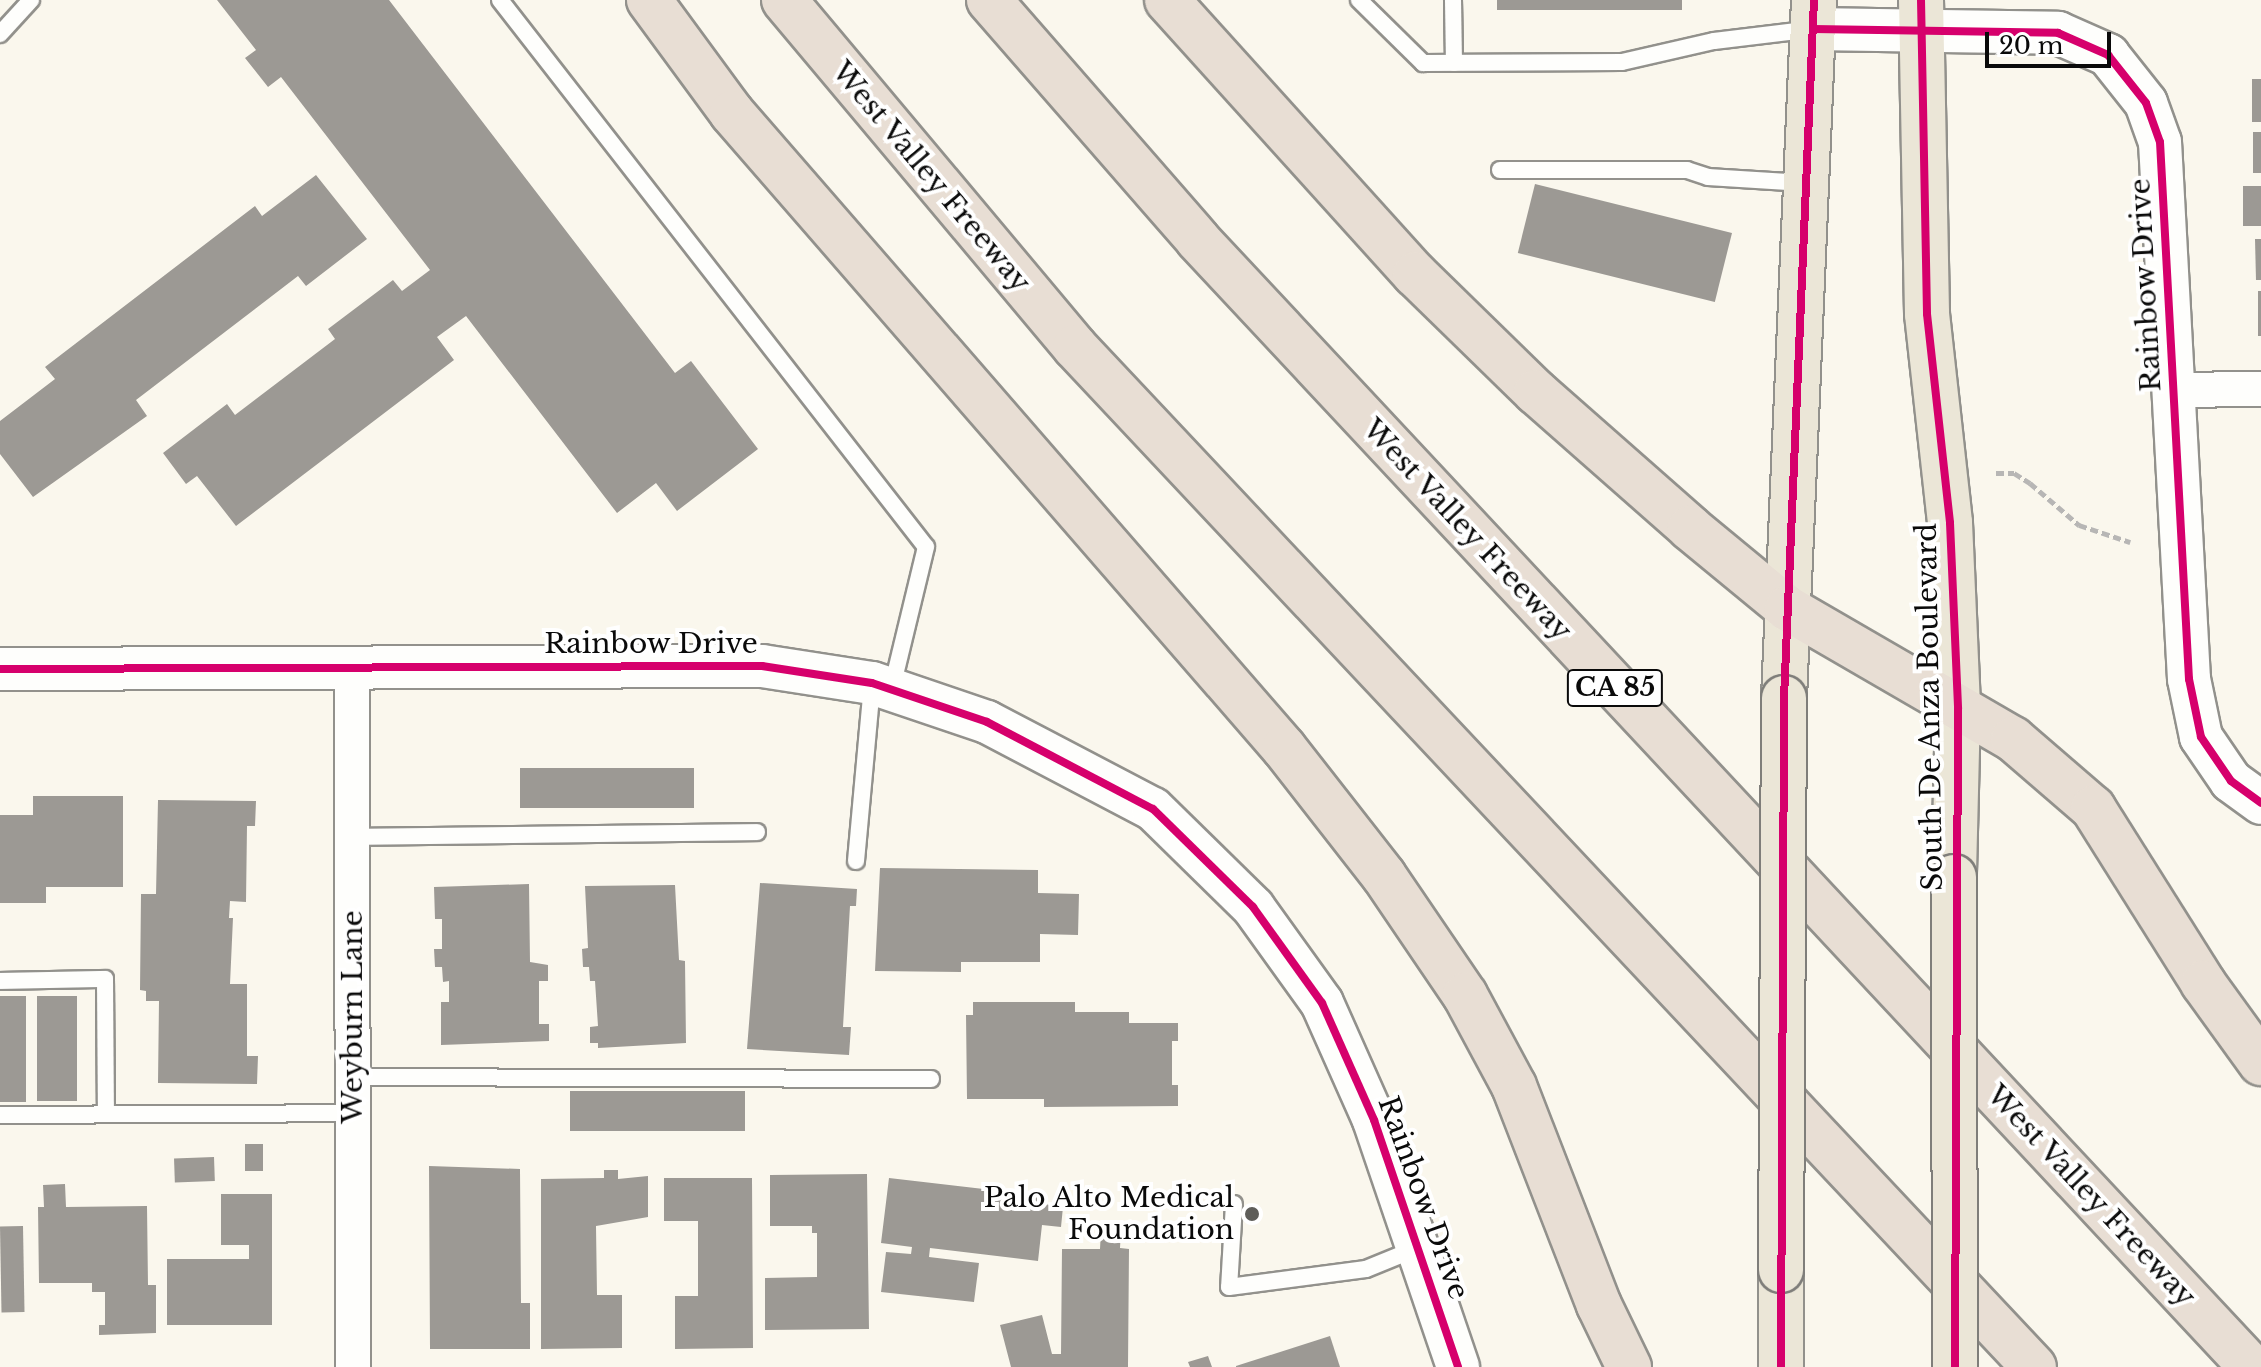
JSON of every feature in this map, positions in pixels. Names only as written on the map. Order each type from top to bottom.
[{"type":"highway","points":[[649,0],[732,113],[1274,736],[1384,876],[1465,995],[1514,1086],[1599,1305],[1629,1367]]},
{"type":"highway","name":"West Valley Freeway","points":[[784,0],[1075,347],[2034,1367]]},
{"type":"highway","name":"West Valley Freeway","points":[[989,0],[1077,107],[1219,263],[2251,1367]]},
{"type":"highway","points":[[1167,0],[1448,307],[1559,413],[1787,608],[2013,739],[2093,808],[2203,983],[2261,1063]]},
{"type":"main road","points":[[1781,1367],[1784,698],[1810,184],[1814,14]]},
{"type":"main road","name":"South De Anza Boulevard","points":[[1921,14],[1927,314],[1950,523],[1958,709],[1954,877],[1955,1367]]},
{"type":"street","name":"Rainbow Drive","points":[[1814,14],[1921,14],[2058,33],[2108,55],[2130,79],[2157,125],[2192,694],[2201,737],[2231,781],[2261,803]]},
{"type":"street","points":[[2174,390],[2261,389]]},
{"type":"street","name":"Rainbow Drive","points":[[0,669],[762,666],[882,686],[987,722],[1153,809],[1253,907],[1322,1003],[1374,1120],[1420,1247],[1458,1367]]},
{"type":"street","name":"Weyburn Lane","points":[[352,667],[353,1367]]},
{"type":"lane","points":[[0,34],[31,0]]},
{"type":"lane","points":[[500,0],[926,547],[882,686],[856,861]]},
{"type":"lane","points":[[1359,0],[1423,63],[1622,62],[1814,14]]},
{"type":"lane","points":[[1453,0],[1454,63]]},
{"type":"lane","points":[[1500,170],[1687,170],[1708,177],[1810,184]]},
{"type":"lane","points":[[353,837],[757,832]]},
{"type":"lane","points":[[0,981],[105,979],[106,1114]]},
{"type":"lane","points":[[353,1077],[931,1079]]},
{"type":"lane","points":[[0,1115],[353,1113]]},
{"type":"lane","points":[[1234,1204],[1229,1287],[1366,1269],[1420,1247]]},
{"type":"path","points":[[1996,473],[2014,473],[2079,525],[2130,542]]},
{"type":"building","points":[[217,0],[389,0],[675,373],[691,361],[758,449],[677,511],[656,483],[617,513],[466,316],[437,337],[454,360],[236,526],[197,476],[186,484],[163,453],[227,404],[235,415],[335,339],[328,329],[393,280],[402,291],[430,270],[281,77],[268,87],[245,58],[256,50]]},
{"type":"building","points":[[1497,0],[1682,0],[1682,10],[1497,10]]},
{"type":"building","points":[[2252,79],[2261,79],[2261,122],[2252,122]]},
{"type":"building","points":[[2253,132],[2261,132],[2261,173],[2253,173]]},
{"type":"building","points":[[316,175],[367,239],[306,286],[298,276],[136,400],[147,416],[33,497],[0,454],[0,421],[55,379],[45,367],[255,206],[262,216]]},
{"type":"building","points":[[1535,184],[1732,233],[1715,302],[1518,253]]},
{"type":"building","points":[[2243,186],[2261,186],[2261,226],[2243,226]]},
{"type":"building","points":[[2255,239],[2261,239],[2261,280],[2256,280]]},
{"type":"building","points":[[2258,291],[2261,291],[2261,336],[2258,336]]},
{"type":"building","points":[[520,768],[694,768],[694,808],[520,808]]},
{"type":"building","points":[[33,796],[123,796],[123,887],[46,887],[46,903],[0,903],[0,815],[33,815]]},
{"type":"building","points":[[158,800],[256,801],[255,826],[247,826],[246,902],[230,901],[229,918],[233,918],[230,984],[247,984],[247,1056],[258,1056],[257,1084],[158,1083],[159,1001],[146,1001],[146,991],[140,990],[141,894],[156,894]]},
{"type":"building","points":[[880,868],[1038,870],[1038,893],[1079,894],[1078,935],[1040,934],[1040,962],[961,962],[961,972],[875,971]]},
{"type":"building","points":[[760,883],[857,889],[856,906],[850,906],[843,1027],[851,1027],[849,1055],[747,1049]]},
{"type":"building","points":[[529,884],[530,962],[548,965],[548,981],[539,981],[539,1024],[549,1024],[549,1041],[441,1045],[441,1002],[449,1002],[449,981],[443,982],[442,967],[435,967],[434,949],[442,949],[442,919],[435,919],[434,887]]},
{"type":"building","points":[[675,885],[679,960],[685,961],[686,1043],[598,1048],[598,1043],[590,1043],[590,1027],[598,1026],[595,981],[590,981],[589,967],[583,967],[582,949],[588,948],[585,886]]},
{"type":"building","points":[[0,996],[26,996],[26,1102],[0,1102]]},
{"type":"building","points":[[37,996],[77,996],[77,1101],[37,1101]]},
{"type":"building","points":[[973,1002],[1075,1002],[1075,1012],[1129,1012],[1129,1023],[1178,1023],[1178,1041],[1172,1041],[1172,1085],[1178,1085],[1178,1106],[1044,1107],[1044,1099],[967,1099],[966,1015],[973,1015]]},
{"type":"building","points":[[570,1091],[745,1091],[745,1131],[570,1131]]},
{"type":"building","points":[[245,1144],[263,1144],[263,1171],[245,1171]]},
{"type":"building","points":[[214,1157],[215,1181],[175,1182],[174,1158]]},
{"type":"building","points":[[429,1166],[520,1169],[521,1303],[530,1303],[530,1349],[430,1349]]},
{"type":"building","points":[[604,1170],[618,1170],[618,1179],[648,1176],[648,1217],[596,1226],[597,1295],[622,1295],[622,1348],[541,1349],[541,1179],[604,1178]]},
{"type":"building","points":[[867,1174],[869,1329],[765,1330],[765,1278],[817,1277],[817,1233],[812,1233],[812,1226],[770,1226],[770,1175]]},
{"type":"building","points":[[664,1178],[752,1178],[753,1348],[675,1349],[675,1296],[698,1296],[698,1221],[664,1221]]},
{"type":"building","points":[[889,1178],[1045,1196],[1044,1204],[1063,1207],[1061,1227],[1042,1225],[1038,1261],[930,1248],[929,1257],[979,1263],[974,1302],[881,1292],[886,1252],[911,1254],[912,1247],[881,1243]]},
{"type":"building","points":[[65,1184],[66,1207],[147,1206],[148,1285],[156,1285],[156,1333],[99,1335],[99,1325],[105,1325],[105,1292],[92,1292],[92,1283],[39,1283],[38,1207],[44,1207],[43,1185]]},
{"type":"building","points":[[221,1194],[272,1194],[272,1325],[167,1325],[167,1259],[249,1259],[249,1245],[221,1245]]},
{"type":"building","points":[[0,1226],[23,1226],[25,1312],[2,1312]]},
{"type":"building","points":[[1101,1229],[1121,1229],[1120,1248],[1129,1249],[1128,1367],[1011,1367],[1000,1325],[1042,1315],[1052,1354],[1061,1354],[1062,1249],[1100,1249]]},
{"type":"building","points":[[1330,1336],[1340,1367],[1236,1367],[1236,1366]]},
{"type":"building","points":[[1208,1356],[1212,1367],[1190,1367],[1188,1362]]},
{"type":"cycle path","points":[[1781,1367],[1784,698],[1814,0]]},
{"type":"cycle path","points":[[1921,0],[1927,314],[1950,523],[1958,709],[1955,1367]]},
{"type":"cycle path","points":[[1813,29],[2058,33],[2108,55],[2146,103],[2160,142],[2189,679],[2201,737],[2231,781],[2261,803]]},
{"type":"cycle path","points":[[0,669],[762,666],[872,683],[987,722],[1153,809],[1253,907],[1322,1003],[1374,1120],[1458,1367]]},
{"type":"place","name":"Palo Alto Medical Foundation","points":[[1252,1214]]}]
